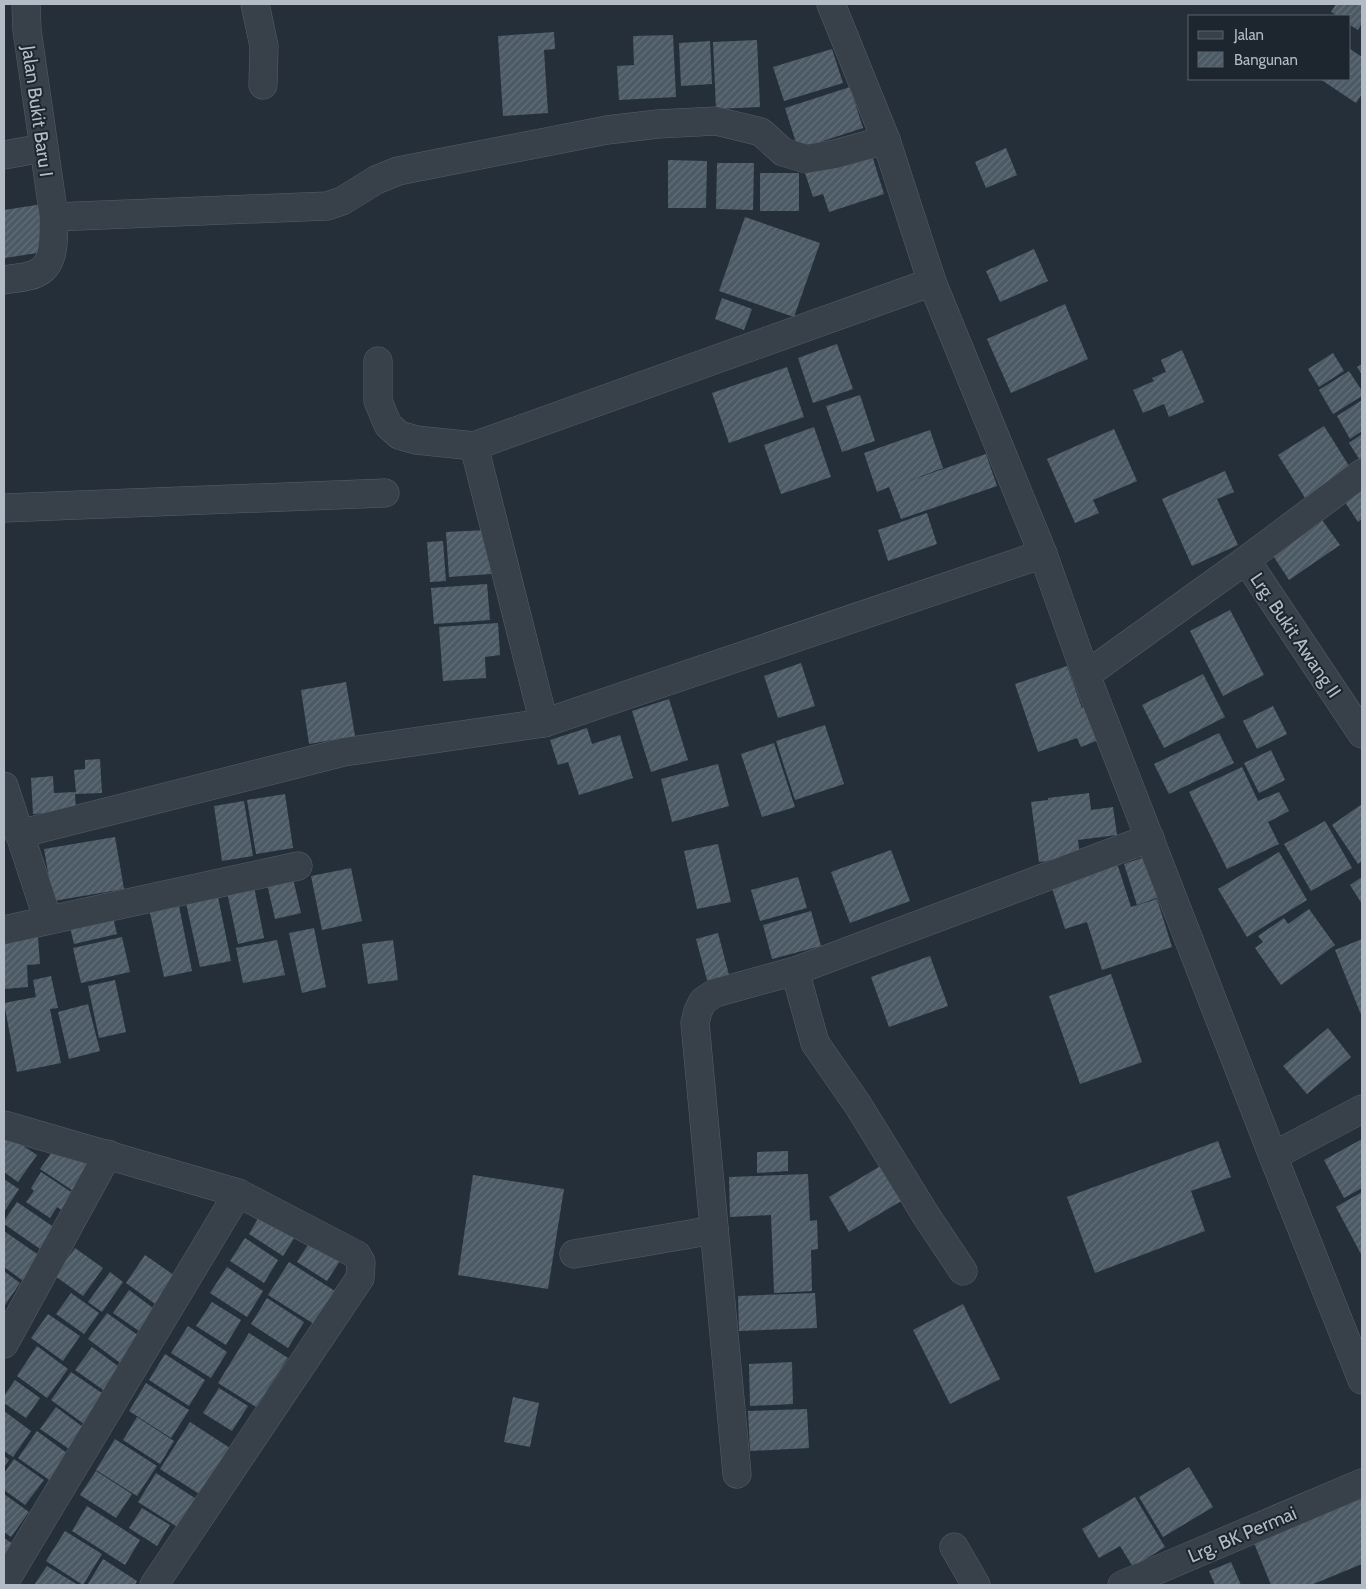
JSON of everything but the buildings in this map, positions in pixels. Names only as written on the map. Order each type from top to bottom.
[{"type":"street","name":"Jalan Bukit Baru I","points":[[4,280],[35,274],[49,262],[52,248],[54,217],[27,30],[26,4]]},
{"type":"street","points":[[255,4],[264,46],[263,85]]},
{"type":"street","points":[[831,4],[886,140],[932,282],[1044,554],[1086,676],[1362,1380]]},
{"type":"street","points":[[54,217],[335,205],[392,172],[607,130],[658,124],[716,122],[761,132],[783,152],[806,158],[835,154],[886,140]]},
{"type":"street","points":[[4,155],[43,148]]},
{"type":"street","points":[[378,361],[378,400],[388,424],[399,435],[416,440],[474,446],[932,282]]},
{"type":"street","points":[[474,446],[544,723]]},
{"type":"street","points":[[1086,676],[1362,473]]},
{"type":"street","points":[[4,508],[385,493]]},
{"type":"street","points":[[19,834],[344,752],[544,723],[1044,554]]},
{"type":"street","name":"Lrg. Bukit Awang II","points":[[1246,560],[1362,734]]},
{"type":"street","points":[[4,786],[48,920]]},
{"type":"street","points":[[737,1474],[695,1023],[703,1002],[715,993],[795,970],[1150,838]]},
{"type":"street","points":[[4,930],[298,866]]},
{"type":"street","points":[[795,970],[815,1042],[858,1105],[927,1217],[963,1271]]},
{"type":"street","points":[[1273,1156],[1362,1109]]},
{"type":"street","points":[[4,1125],[238,1193],[357,1255],[361,1262],[362,1272],[360,1278],[154,1585]]},
{"type":"street","points":[[4,1344],[108,1154]]},
{"type":"street","points":[[4,1583],[238,1193]]},
{"type":"street","points":[[574,1254],[714,1230]]},
{"type":"street","name":"Lrg. BK Permai","points":[[1122,1585],[1362,1483]]},
{"type":"street","points":[[954,1547],[976,1585]]}]
